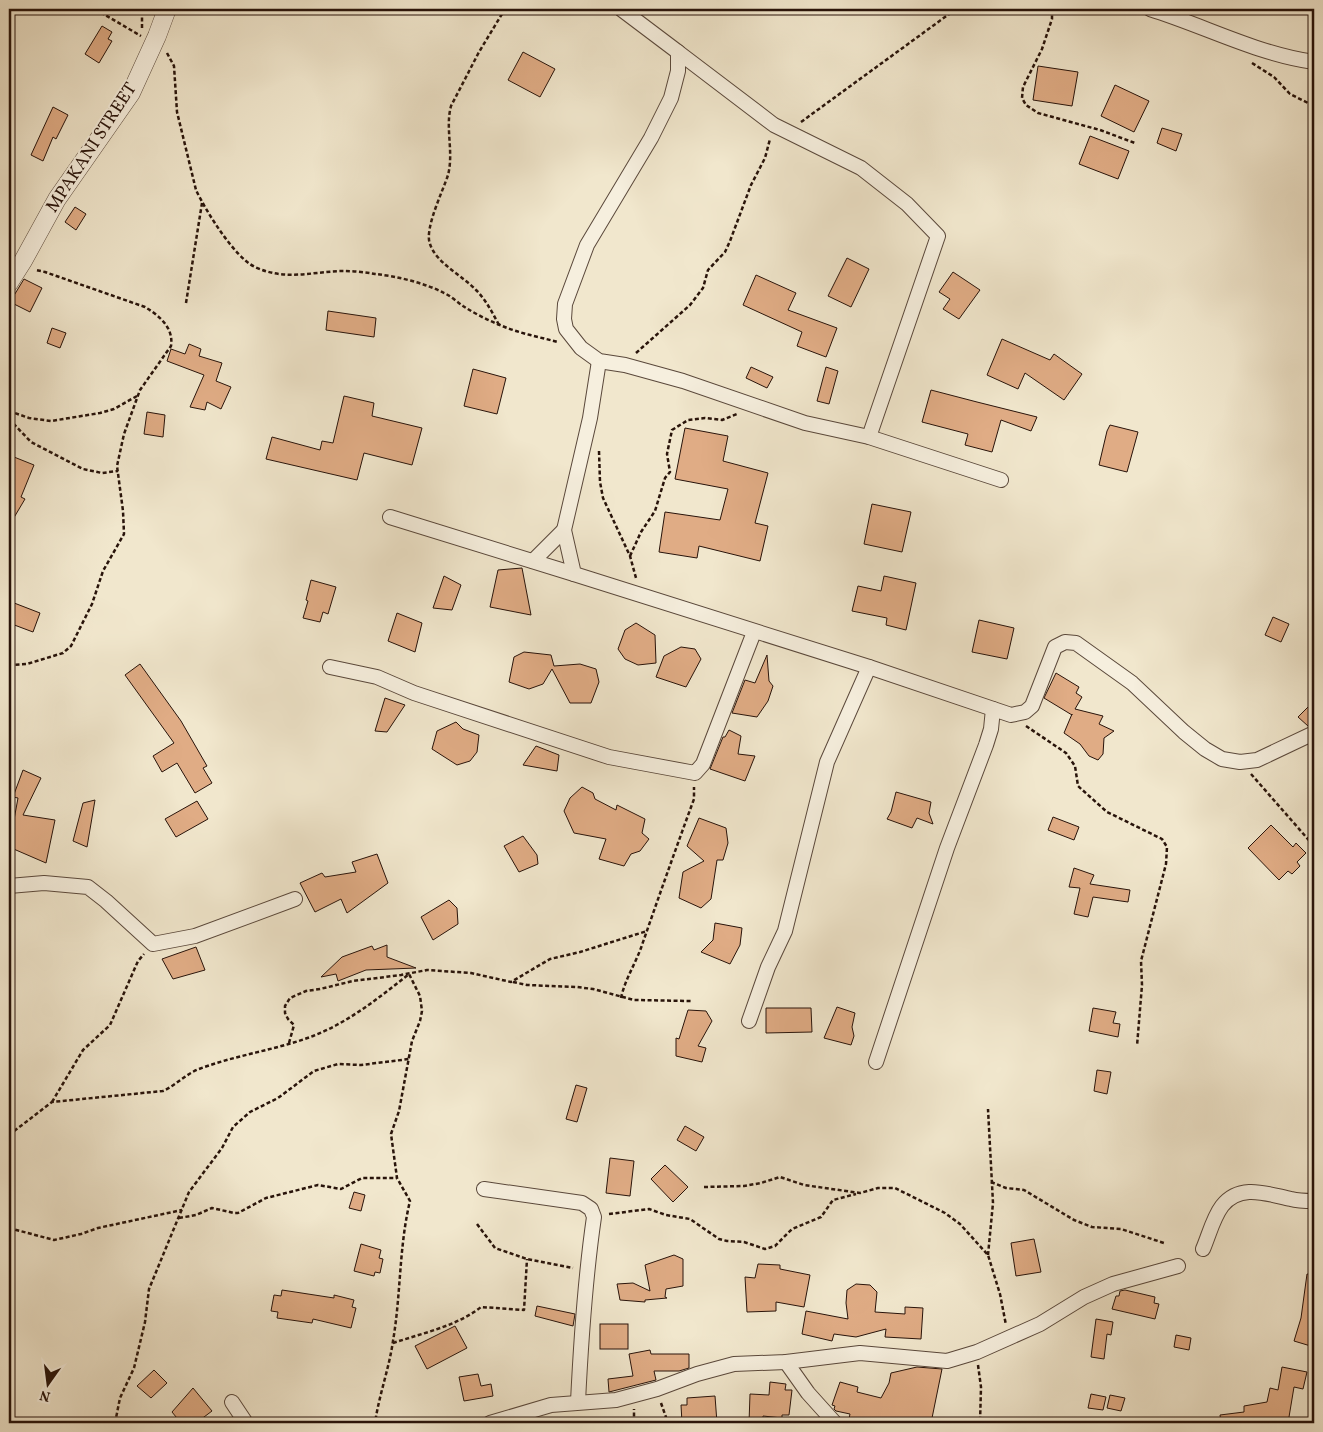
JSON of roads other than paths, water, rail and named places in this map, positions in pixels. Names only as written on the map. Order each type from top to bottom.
[{"type":"street","name":"MPAKANI STREET","points":[[9,283],[57,199],[131,93],[150,39],[167,9]]},
{"type":"street","points":[[621,9],[774,124],[861,168],[907,204],[938,236],[869,437]]},
{"type":"street","points":[[1150,9],[1217,34],[1296,60],[1314,62]]},
{"type":"street","points":[[678,52],[678,71],[671,98],[651,138],[587,246],[565,304],[564,319],[566,329],[581,348],[599,361],[625,365],[683,381],[805,423],[869,437],[1001,480]]},
{"type":"street","points":[[574,574],[564,530],[590,418],[599,361]]},
{"type":"street","points":[[390,517],[869,667],[1011,715],[1025,712],[1032,706],[1055,647],[1065,642],[1076,643],[1132,683],[1205,749],[1222,759],[1240,762],[1257,760],[1314,734]]},
{"type":"street","points":[[533,561],[564,530]]},
{"type":"street","points":[[330,667],[378,677],[414,693],[609,757],[695,773],[703,764],[754,632]]},
{"type":"street","points":[[749,1021],[768,967],[785,930],[827,762],[869,667]]},
{"type":"street","points":[[876,1062],[946,848],[986,745],[991,729],[993,709]]},
{"type":"street","points":[[9,886],[44,883],[88,886],[153,944],[195,936],[295,899]]},
{"type":"street","points":[[484,1189],[582,1203],[591,1209],[594,1217],[586,1271],[578,1402]]},
{"type":"street","points":[[1203,1249],[1222,1207],[1232,1196],[1243,1191],[1262,1192],[1294,1200],[1314,1201]]},
{"type":"street","points":[[490,1423],[551,1405],[616,1400],[734,1364],[786,1362],[860,1352],[947,1360],[977,1352],[1008,1339],[1040,1324],[1084,1297],[1113,1284],[1178,1266]]},
{"type":"street","points":[[786,1362],[808,1393],[835,1423]]},
{"type":"street","points":[[232,1402],[246,1423]]}]
